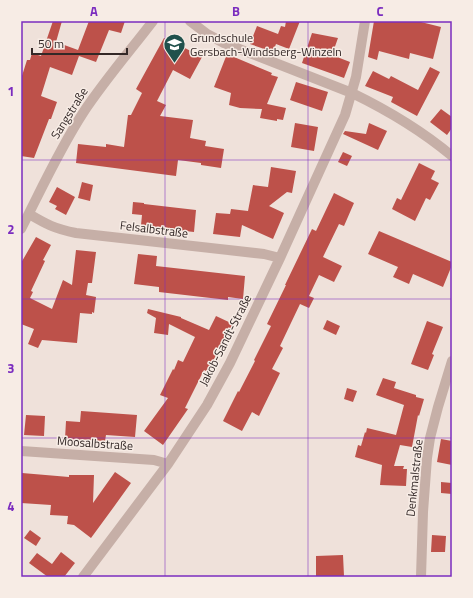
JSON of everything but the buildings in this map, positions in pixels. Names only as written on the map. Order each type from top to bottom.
[{"type":"street","name":"Sangstraße","points":[[21,229],[55,162],[82,114],[153,21]]},
{"type":"street","points":[[190,21],[207,34],[224,43],[352,93],[419,130],[452,156]]},
{"type":"street","name":"Jakob-Sandt-Straße","points":[[83,577],[168,464],[219,384],[280,258],[345,115],[356,77],[365,21]]},
{"type":"street","name":"Felsalbstraße","points":[[29,214],[52,227],[76,233],[264,254],[280,258]]},
{"type":"street","name":"Denkmalstraße","points":[[421,577],[423,512],[427,458],[430,438],[452,361]]},
{"type":"street","name":"Moosalbstraße","points":[[21,451],[154,460],[168,464]]},
{"type":"place","name":"Grundschule Gersbach-Windsberg-Winzeln","points":[[174,64]]}]
